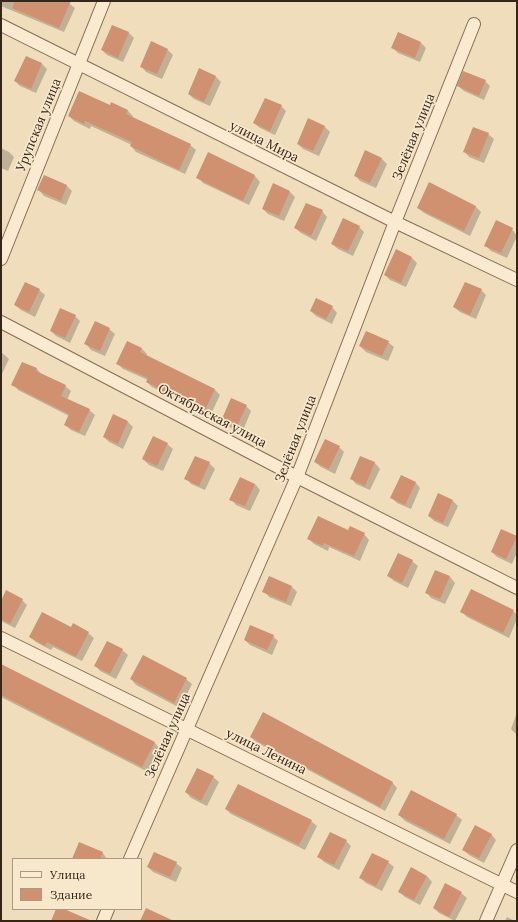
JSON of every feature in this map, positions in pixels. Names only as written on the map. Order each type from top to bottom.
[{"type":"street","name":"Урупская улица","points":[[1,259],[104,1]]},
{"type":"street","name":"Зелёная улица","points":[[130,858],[297,477],[395,222],[474,24]]},
{"type":"street","name":"улица Мира","points":[[1,25],[78,65],[395,222],[517,280]]},
{"type":"street","name":"Октябрьская улица","points":[[1,322],[297,477],[517,588]]},
{"type":"street","name":"улица Ленина","points":[[1,638],[187,728],[517,892]]},
{"type":"street","points":[[486,921],[517,850]]},
{"type":"street","points":[[103,921],[108,910]]},
{"type":"building","points":[[15,1],[71,1],[59,28],[12,8]]},
{"type":"building","points":[[112,25],[129,32],[118,58],[101,50]]},
{"type":"building","points":[[398,32],[421,42],[415,58],[391,48]]},
{"type":"building","points":[[151,41],[168,49],[157,74],[140,67]]},
{"type":"building","points":[[26,56],[42,63],[31,89],[14,81]]},
{"type":"building","points":[[199,68],[216,76],[204,102],[188,94]]},
{"type":"building","points":[[463,71],[486,80],[479,96],[457,86]]},
{"type":"building","points":[[79,91],[110,105],[111,102],[128,110],[126,114],[191,144],[179,170],[130,146],[132,142],[85,121],[84,124],[68,116]]},
{"type":"building","points":[[265,98],[282,105],[270,131],[253,123]]},
{"type":"building","points":[[308,118],[325,126],[313,151],[297,144]]},
{"type":"building","points":[[473,127],[489,133],[479,158],[463,152]]},
{"type":"building","points":[[365,150],[382,158],[370,183],[354,176]]},
{"type":"building","points":[[208,152],[255,175],[243,201],[196,178]]},
{"type":"building","points":[[44,175],[67,185],[61,201],[37,190]]},
{"type":"building","points":[[429,182],[476,206],[464,231],[417,208]]},
{"type":"building","points":[[273,183],[290,191],[279,216],[262,209]]},
{"type":"building","points":[[306,203],[323,210],[311,236],[294,228]]},
{"type":"building","points":[[343,218],[360,226],[348,251],[331,244]]},
{"type":"building","points":[[496,220],[513,228],[501,253],[484,246]]},
{"type":"building","points":[[396,249],[412,257],[401,283],[384,275]]},
{"type":"building","points":[[25,282],[40,289],[29,312],[14,305]]},
{"type":"building","points":[[465,282],[482,289],[470,315],[453,307]]},
{"type":"building","points":[[316,298],[333,306],[326,319],[310,311]]},
{"type":"building","points":[[60,308],[76,315],[65,338],[50,331]]},
{"type":"building","points":[[95,321],[110,328],[100,351],[84,344]]},
{"type":"building","points":[[366,331],[389,341],[382,356],[359,346]]},
{"type":"building","points":[[127,341],[142,348],[140,352],[215,389],[204,412],[146,382],[148,378],[116,364]]},
{"type":"building","points":[[22,362],[37,368],[36,371],[66,385],[61,396],[90,409],[79,432],[64,425],[69,414],[11,385]]},
{"type":"building","points":[[231,398],[247,405],[236,428],[221,421]]},
{"type":"building","points":[[113,414],[128,421],[118,444],[103,437]]},
{"type":"building","points":[[153,436],[168,443],[157,466],[142,459]]},
{"type":"building","points":[[325,439],[340,446],[329,469],[314,462]]},
{"type":"building","points":[[195,456],[210,462],[199,486],[184,479]]},
{"type":"building","points":[[360,456],[375,462],[365,486],[350,479]]},
{"type":"building","points":[[401,475],[416,482],[405,505],[390,498]]},
{"type":"building","points":[[240,477],[255,484],[245,506],[229,500]]},
{"type":"building","points":[[438,493],[453,500],[443,523],[428,516]]},
{"type":"building","points":[[318,516],[348,530],[350,526],[365,533],[354,556],[324,543],[323,546],[307,539]]},
{"type":"building","points":[[501,529],[517,536],[506,559],[491,552]]},
{"type":"building","points":[[398,553],[413,560],[402,583],[387,576]]},
{"type":"building","points":[[435,570],[450,576],[440,599],[425,593]]},
{"type":"building","points":[[269,576],[292,586],[286,602],[262,592]]},
{"type":"building","points":[[471,589],[514,610],[503,633],[460,612]]},
{"type":"building","points":[[6,590],[23,599],[10,624],[1,619],[1,601]]},
{"type":"building","points":[[42,612],[71,627],[73,623],[89,632],[76,657],[47,642],[45,646],[29,637]]},
{"type":"building","points":[[250,625],[274,635],[267,650],[244,640]]},
{"type":"building","points":[[107,641],[123,649],[110,674],[94,666]]},
{"type":"building","points":[[143,655],[187,678],[174,703],[130,679]]},
{"type":"building","points":[[1,664],[155,742],[142,767],[1,695]]},
{"type":"building","points":[[263,712],[393,782],[380,807],[250,737]]},
{"type":"building","points":[[197,768],[214,776],[201,801],[185,792]]},
{"type":"building","points":[[238,784],[312,820],[299,845],[225,809]]},
{"type":"building","points":[[411,790],[457,814],[444,839],[398,815]]},
{"type":"building","points":[[475,825],[492,834],[479,858],[462,850]]},
{"type":"building","points":[[330,832],[347,840],[334,865],[317,857]]},
{"type":"building","points":[[79,842],[103,852],[100,858],[72,858]]},
{"type":"building","points":[[154,852],[177,862],[170,877],[147,867]]},
{"type":"building","points":[[372,853],[389,861],[376,886],[359,878]]},
{"type":"building","points":[[411,867],[427,876],[414,900],[398,892]]},
{"type":"building","points":[[445,883],[462,892],[449,917],[433,908]]},
{"type":"building","points":[[146,908],[174,921],[140,921]]},
{"type":"building","points":[[56,910],[66,910],[92,921],[51,921]]}]
